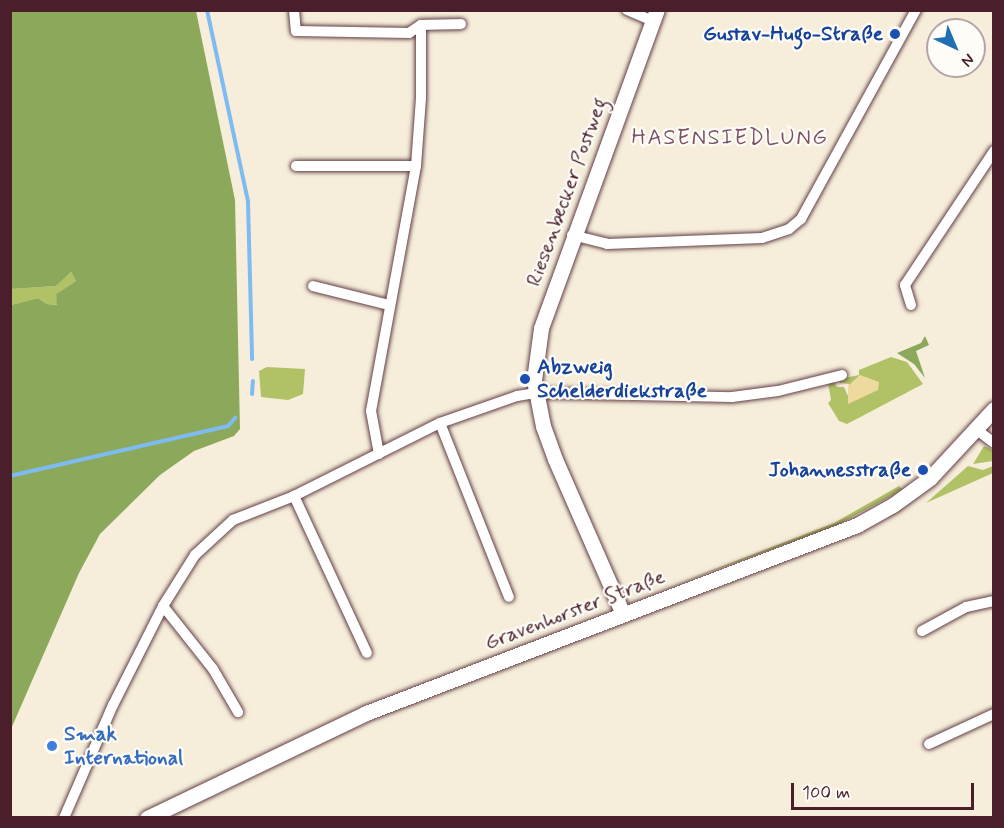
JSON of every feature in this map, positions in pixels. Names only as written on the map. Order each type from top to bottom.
[{"type":"main road","name":"Riesenbecker Postweg","points":[[623,614],[555,459],[535,393],[541,328],[572,235],[655,16]]},
{"type":"main road","name":"Gravenhorster Straße","points":[[147,818],[366,713],[857,525],[921,485],[977,430],[993,409]]},
{"type":"street","points":[[294,10],[296,31],[409,33],[421,25],[461,24]]},
{"type":"street","points":[[627,10],[655,16]]},
{"type":"street","points":[[572,235],[607,244],[762,238],[789,229],[801,219],[915,10]]},
{"type":"street","points":[[379,454],[370,411],[416,166],[422,98],[421,25]]},
{"type":"street","points":[[911,305],[905,285],[993,151]]},
{"type":"street","points":[[296,166],[416,166]]},
{"type":"street","points":[[313,286],[389,305]]},
{"type":"street","points":[[64,818],[113,705],[163,606],[195,555],[233,520],[294,496],[440,423],[535,393],[732,398],[778,392],[842,375]]},
{"type":"street","points":[[440,423],[509,597]]},
{"type":"street","points":[[977,430],[993,442]]},
{"type":"street","points":[[294,496],[367,653]]},
{"type":"street","points":[[922,631],[966,607],[993,601]]},
{"type":"street","points":[[163,606],[213,669],[238,712]]},
{"type":"street","points":[[929,744],[993,714]]},
{"type":"green space","points":[[11,10],[196,11],[235,200],[240,429],[234,436],[194,451],[160,475],[100,534],[79,573],[11,729],[11,305],[38,298],[47,304],[57,305],[56,294],[76,281],[71,272],[56,286],[11,289]]},
{"type":"green space","points":[[71,272],[76,281],[56,294],[58,305],[47,304],[38,298],[11,305],[11,289],[56,286]]},
{"type":"green space","points":[[925,336],[929,345],[916,351],[925,378],[914,364],[897,353],[921,343]]},
{"type":"green space","points":[[891,357],[907,362],[923,384],[847,424],[839,421],[828,403],[831,400],[828,383],[833,380],[837,387],[844,387],[849,398],[849,384],[840,383],[839,379],[859,375],[859,370]]},
{"type":"green space","points":[[267,367],[305,369],[303,394],[288,400],[261,397],[259,371]]},
{"type":"green space","points":[[984,446],[993,450],[993,461],[973,464]]},
{"type":"green space","points":[[968,466],[983,470],[993,466],[993,473],[926,503]]},
{"type":"green space","points":[[899,486],[902,489],[893,495],[835,526],[679,583],[834,523]]},
{"type":"green space","points":[[908,504],[899,512],[843,539],[688,598]]},
{"type":"sand","points":[[860,375],[879,382],[878,390],[848,404],[848,386]]},
{"type":"waterway","points":[[207,10],[248,202],[252,359]]},
{"type":"waterway","points":[[252,394],[253,381]]},
{"type":"waterway","points":[[10,476],[228,426],[235,418]]},
{"type":"place","name":"Gustav-Hugo-Straße","points":[[895,34]]},
{"type":"place","name":"Abzweig Schelderdiekstraße","points":[[525,379]]},
{"type":"place","name":"Johannesstraße","points":[[923,470]]},
{"type":"place","name":"Smak International","points":[[52,746]]},
{"type":"district","name":"HASENSIEDLUNG","points":[[730,139]]}]
